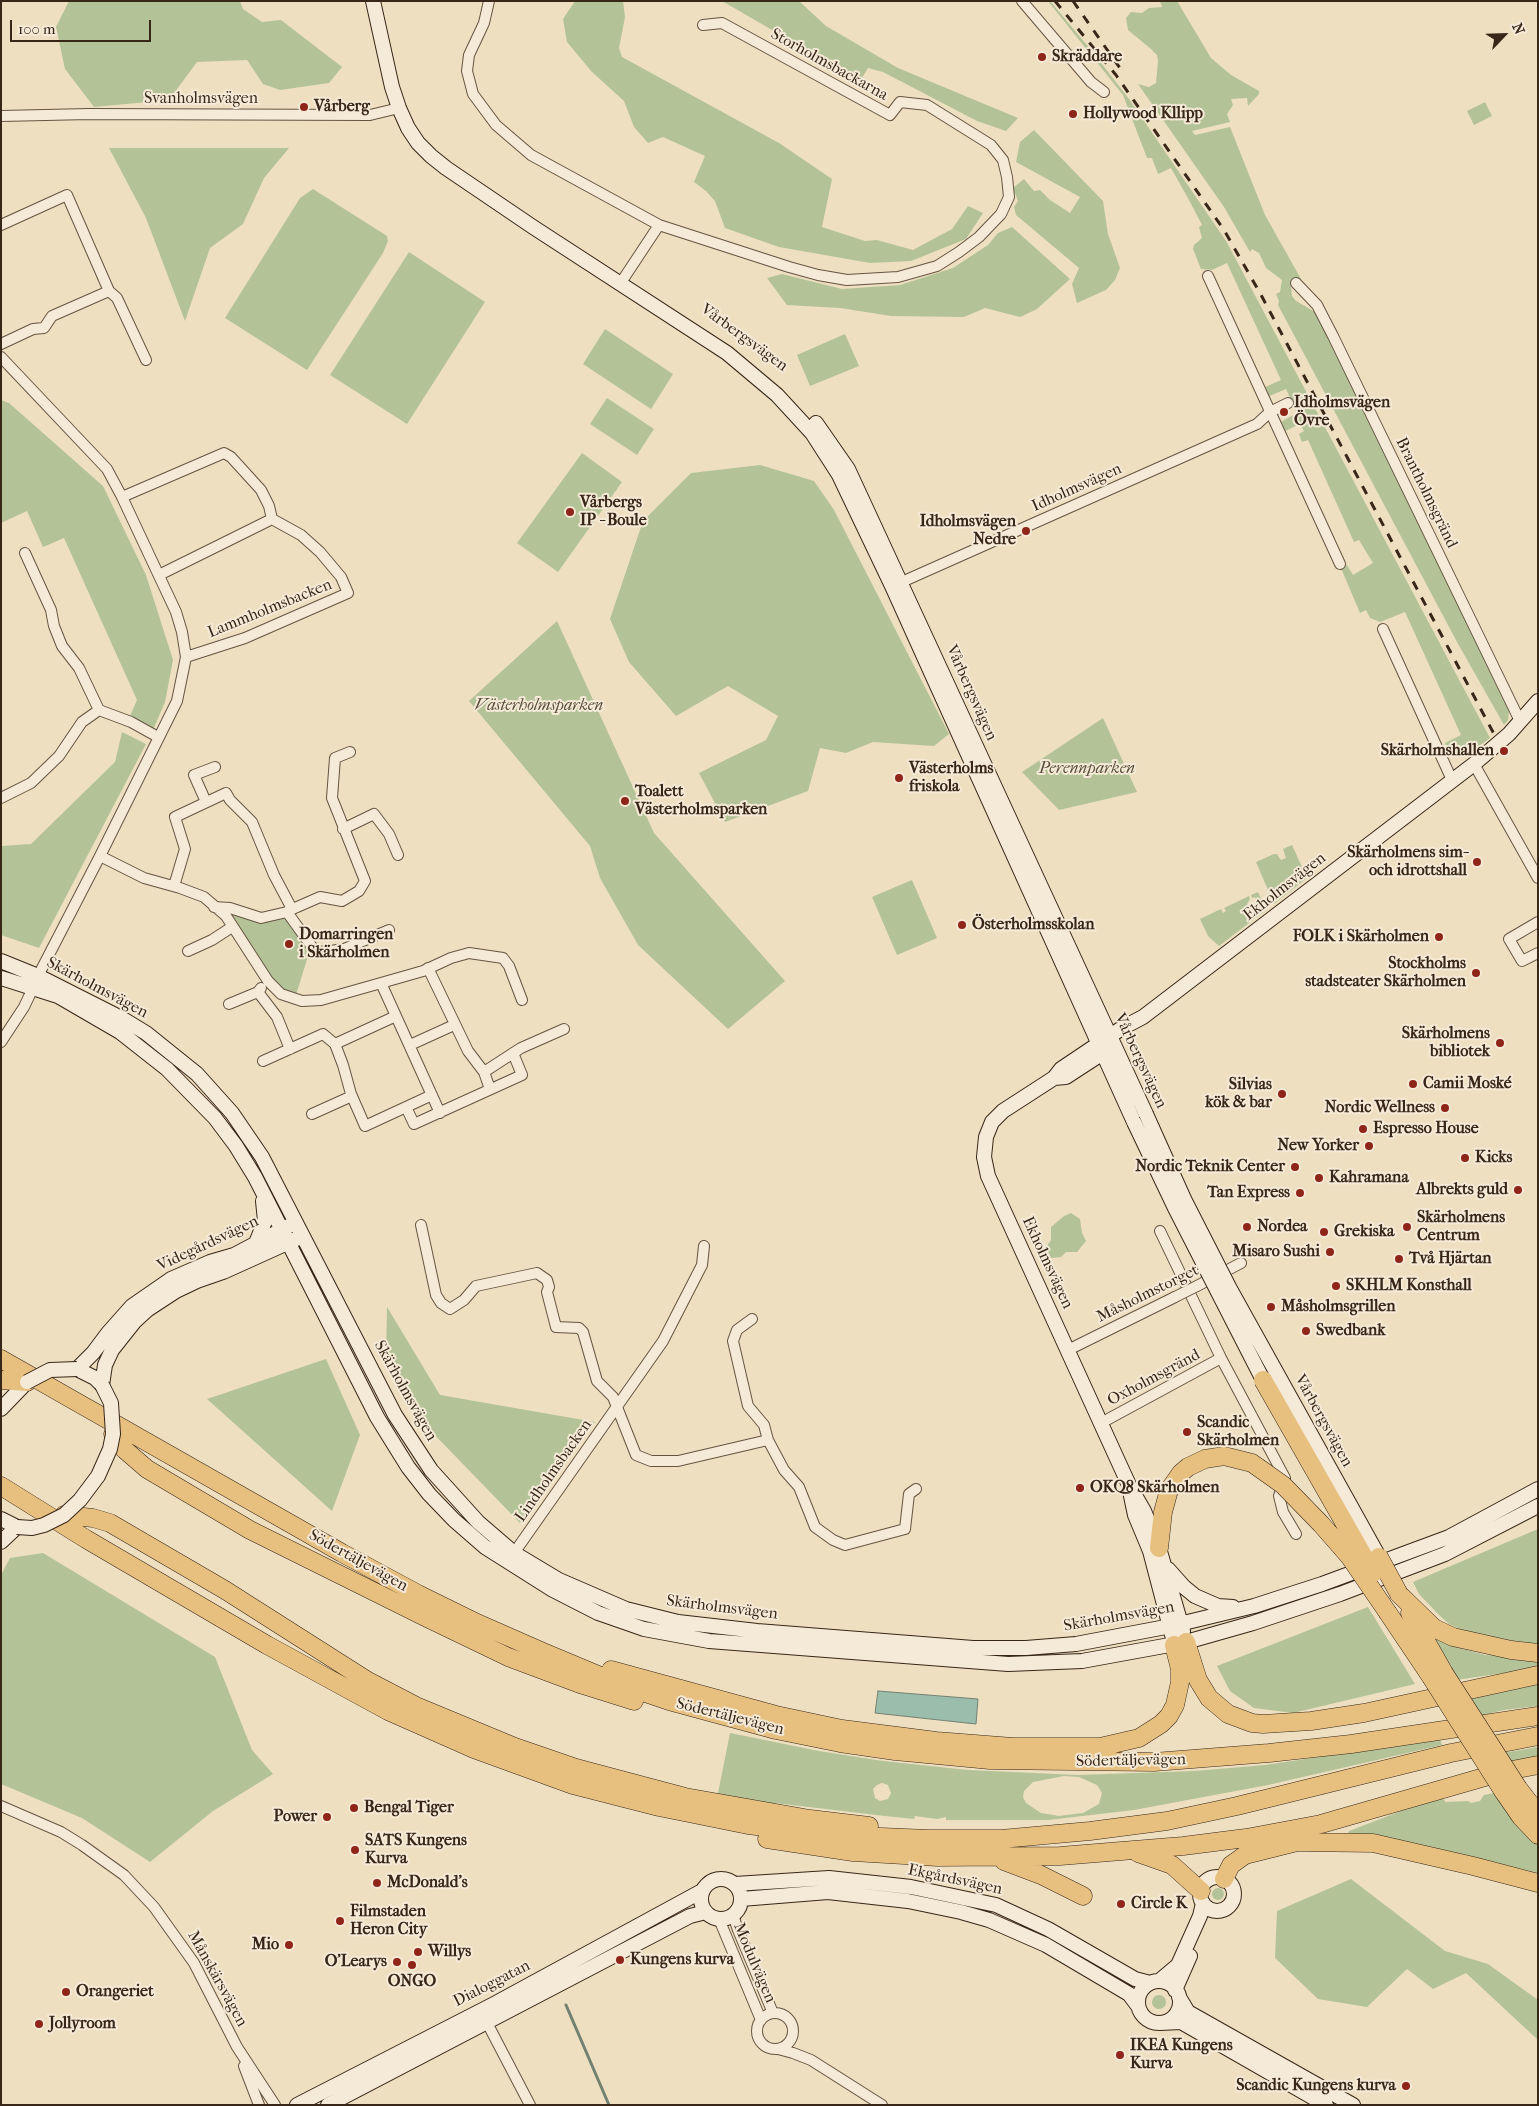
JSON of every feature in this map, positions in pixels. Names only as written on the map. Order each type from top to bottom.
[{"type":"highway","name":"Södertäljevägen","points":[[1,1359],[418,1594],[543,1652],[622,1685],[717,1715],[840,1743],[895,1751],[990,1760],[1119,1763],[1196,1759],[1351,1744],[1538,1716]]},
{"type":"highway","points":[[1,1380],[27,1382]]},
{"type":"highway","points":[[1263,1380],[1394,1605],[1511,1789],[1521,1817],[1538,1836]]},
{"type":"highway","points":[[113,1434],[125,1450],[147,1469],[250,1530],[508,1657],[583,1685],[669,1712],[717,1715]]},
{"type":"highway","points":[[1162,1556],[1163,1512],[1170,1490],[1181,1473],[1188,1467],[1205,1459],[1224,1456],[1252,1464],[1283,1485],[1322,1524],[1394,1605],[1453,1637],[1511,1650],[1538,1653]]},
{"type":"highway","points":[[1,1486],[86,1539],[267,1645],[388,1711],[474,1749],[573,1785],[704,1817],[790,1831],[876,1838],[929,1839],[1000,1839],[1050,1835],[1167,1820],[1272,1798],[1451,1753],[1538,1736]]},
{"type":"highway","points":[[64,1515],[93,1518],[110,1523],[225,1590],[368,1681],[416,1706],[515,1747],[576,1768],[685,1797],[810,1819],[874,1827],[929,1839]]},
{"type":"highway","points":[[1379,1558],[1394,1605]]},
{"type":"highway","points":[[543,1652],[768,1713],[842,1729],[936,1741],[1064,1748],[1100,1747],[1120,1744],[1139,1738],[1161,1724],[1169,1716],[1178,1694],[1180,1643]]},
{"type":"highway","points":[[1180,1643],[1198,1680],[1210,1698],[1228,1714],[1252,1723],[1263,1724],[1311,1721],[1364,1714],[1538,1675]]},
{"type":"highway","points":[[704,1817],[735,1831],[811,1847],[899,1856],[994,1858],[1060,1856],[1183,1846],[1280,1833],[1321,1824],[1502,1772],[1538,1765]]},
{"type":"highway","points":[[1511,1789],[1538,1814]]},
{"type":"highway","points":[[1224,1879],[1231,1865],[1240,1857],[1300,1842],[1434,1792]]},
{"type":"highway","points":[[1300,1842],[1373,1843],[1538,1883]]},
{"type":"highway","points":[[1128,1851],[1154,1858],[1172,1866],[1202,1897]]},
{"type":"highway","points":[[994,1858],[1035,1872],[1083,1896]]},
{"type":"street","name":"Vårbergsvägen","points":[[373,1],[392,87],[408,128],[418,143],[438,162],[731,347],[802,407],[835,448],[848,470],[896,584],[1140,1118],[1230,1289],[1379,1558]]},
{"type":"street","name":"Storholmsbackarna","points":[[489,1],[484,23],[469,55],[467,71],[474,94],[496,125],[531,155],[659,225],[818,274],[847,280],[898,277],[937,266],[960,252],[979,237],[1001,214],[1009,198],[1003,160],[992,145],[927,105],[900,102],[890,115],[722,23],[703,25]]},
{"type":"street","points":[[1022,1],[1091,82],[1104,92]]},
{"type":"street","name":"Svanholmsvägen","points":[[1,116],[90,114],[370,115],[399,108]]},
{"type":"street","points":[[1,224],[67,195],[109,290],[117,298],[146,360]]},
{"type":"street","points":[[623,280],[659,225]]},
{"type":"street","points":[[1208,276],[1340,564]]},
{"type":"street","name":"Brantholmsgränd","points":[[1296,283],[1316,305],[1333,336],[1520,721]]},
{"type":"street","points":[[1,344],[33,329],[44,328],[52,316],[109,290]]},
{"type":"street","name":"Lammholmsbacken","points":[[1,357],[107,469],[178,618],[186,657],[177,701],[24,1007],[1,1042]]},
{"type":"street","name":"Idholmsvägen","points":[[896,584],[1249,428],[1257,424],[1270,412],[1288,403]]},
{"type":"street","points":[[122,497],[224,453],[232,457],[261,490],[269,506],[272,519],[158,575]]},
{"type":"street","name":"Lammholmsbacken","points":[[186,657],[245,638],[348,593],[341,577],[320,552],[302,535],[272,519]]},
{"type":"street","points":[[25,553],[52,610],[54,626],[62,646],[79,668],[98,710],[131,722],[158,737]]},
{"type":"street","points":[[1383,629],[1452,780]]},
{"type":"street","name":"Ekholmsvägen","points":[[1180,1643],[1162,1556],[1144,1511],[1128,1485],[988,1176],[984,1157],[986,1138],[992,1122],[1003,1111],[1054,1078],[1061,1069],[1131,1032],[1138,1021],[1474,764],[1509,734],[1538,701]]},
{"type":"street","points":[[1,798],[31,783],[59,756],[82,722],[98,710]]},
{"type":"street","points":[[214,907],[230,908],[261,918],[290,910],[320,897],[342,901],[359,891],[365,880],[332,798],[335,758],[350,752]]},
{"type":"street","points":[[1474,764],[1538,878]]},
{"type":"street","points":[[206,802],[194,776],[215,767]]},
{"type":"street","points":[[174,886],[185,849],[175,817],[226,793],[230,800],[252,822],[290,910],[315,951],[324,952],[344,949],[389,930]]},
{"type":"street","points":[[343,829],[374,814],[389,834],[398,855]]},
{"type":"street","points":[[100,856],[144,878],[204,897],[226,916],[268,981],[281,994],[302,1001],[321,1000],[381,983],[469,953],[503,958],[509,966],[522,1000]]},
{"type":"street","points":[[1538,922],[1509,938],[1522,961],[1538,952]]},
{"type":"street","points":[[188,951],[212,940],[232,927]]},
{"type":"street","name":"Skärholmsvägen","points":[[1,961],[120,1032],[167,1068],[215,1118],[236,1146],[255,1177],[377,1417],[408,1467],[429,1494],[454,1520],[485,1547],[511,1557],[602,1600],[651,1616],[706,1626],[973,1648],[1026,1648],[1076,1644],[1176,1625],[1254,1606],[1322,1584],[1420,1549],[1457,1533],[1538,1489]]},
{"type":"street","points":[[428,968],[454,1025],[468,1051],[484,1072],[490,1089]]},
{"type":"street","name":"Skärholmsvägen","points":[[1,978],[36,982],[123,1019],[146,1033],[197,1074],[232,1113],[252,1141],[303,1235],[395,1415],[431,1470],[511,1557],[553,1590],[598,1613],[644,1629],[709,1641],[1008,1664],[1082,1661],[1180,1643],[1253,1623],[1349,1591],[1445,1554],[1538,1506]]},
{"type":"street","points":[[229,1004],[258,992],[268,981]]},
{"type":"street","points":[[381,983],[440,1112]]},
{"type":"street","points":[[258,992],[277,1017],[290,1049]]},
{"type":"street","points":[[335,1044],[396,1016]]},
{"type":"street","points":[[410,1045],[454,1025]]},
{"type":"street","points":[[484,1072],[513,1053],[564,1029]]},
{"type":"street","points":[[263,1061],[323,1034],[335,1044],[352,1096],[365,1126],[432,1095]]},
{"type":"street","points":[[406,1107],[414,1124],[522,1075],[513,1053]]},
{"type":"street","points":[[312,1114],[352,1096]]},
{"type":"street","name":"Vårbergsvägen","points":[[1140,1118],[1174,1208],[1263,1380]]},
{"type":"street","points":[[255,1177],[265,1211],[262,1231],[256,1243]]},
{"type":"street","name":"Videgårdsvägen","points":[[77,1368],[94,1352],[118,1320],[153,1290],[171,1278],[210,1262],[234,1255],[296,1222]]},
{"type":"street","points":[[421,1225],[436,1295],[441,1303],[450,1308],[464,1300],[476,1286],[537,1273],[547,1280],[549,1287],[547,1292],[556,1327],[579,1328],[583,1332],[597,1381],[613,1397],[636,1456],[651,1461],[678,1461],[768,1440]]},
{"type":"street","name":"Oxholmsgränd","points":[[1160,1231],[1221,1358],[1284,1478],[1279,1496],[1283,1512],[1296,1534]]},
{"type":"street","name":"Videgårdsvägen","points":[[102,1385],[105,1365],[112,1350],[134,1321],[147,1310],[176,1291],[223,1272],[303,1235]]},
{"type":"street","name":"Lindholmsbacken","points":[[511,1557],[663,1341],[702,1265],[704,1246]]},
{"type":"street","name":"Måsholmstorget","points":[[1068,1350],[1175,1298],[1241,1263]]},
{"type":"street","points":[[752,1319],[737,1330],[733,1341],[748,1406],[764,1425],[768,1440],[784,1470],[799,1487],[815,1526],[833,1540],[845,1545],[904,1529],[910,1494],[916,1490]]},
{"type":"street","name":"Oxholmsgränd","points":[[1101,1423],[1221,1358]]},
{"type":"street","points":[[1,1409],[27,1382],[50,1370],[77,1368],[95,1378],[102,1385],[111,1403],[113,1434],[110,1449],[98,1476],[85,1495],[64,1515],[44,1525],[32,1528],[14,1529],[1,1519]]},
{"type":"street","points":[[1520,1499],[1538,1484]]},
{"type":"street","name":"Ekholmsvägen","points":[[1128,1485],[1135,1515],[1176,1625]]},
{"type":"street","points":[[1510,1522],[1538,1514]]},
{"type":"street","points":[[1,1542],[14,1529]]},
{"type":"street","points":[[1162,1556],[1184,1587],[1207,1602],[1230,1608],[1254,1606]]},
{"type":"street","name":"Månskärsvägen","points":[[1,1806],[46,1825],[82,1845],[124,1875],[138,1890],[166,1922],[194,1963],[237,2047],[275,2105]]},
{"type":"street","points":[[720,1878],[735,1884],[741,1899],[739,1908],[733,1915],[719,1919],[706,1912],[701,1898],[702,1891],[712,1880],[720,1878]]},
{"type":"street","name":"Ekgårdsvägen","points":[[735,1884],[829,1878],[911,1887],[996,1905],[1048,1929],[1135,1979],[1155,1982]]},
{"type":"street","points":[[1160,2023],[1174,2016],[1178,2009],[1177,1993],[1194,1946],[1208,1919],[1215,1911],[1227,1908],[1233,1897],[1231,1886],[1224,1879],[1212,1878],[1207,1881],[1202,1897],[1200,1916],[1178,1965],[1140,1992],[1138,2006],[1141,2013],[1147,2020],[1160,2023],[1181,2022],[1326,2105]]},
{"type":"street","name":"Dialoggatan","points":[[328,2105],[702,1891]]},
{"type":"street","name":"Ekgårdsvägen","points":[[741,1899],[828,1892],[908,1901],[961,1912],[989,1920],[1046,1945],[1129,1994],[1138,2006]]},
{"type":"street","points":[[1202,1897],[1215,1911]]},
{"type":"street","name":"Dialoggatan","points":[[297,2105],[690,1916],[706,1912]]},
{"type":"street","name":"Modulvägen","points":[[733,1915],[773,2013]]},
{"type":"street","name":"Modulvägen","points":[[719,1919],[761,2020]]},
{"type":"street","points":[[1155,1982],[1170,1985],[1188,2012],[1353,2105]]},
{"type":"street","points":[[778,2049],[789,2043],[793,2036],[793,2030],[787,2018],[773,2013],[761,2020],[757,2031],[760,2042],[770,2049],[793,2053],[811,2060],[882,2105]]},
{"type":"street","points":[[484,2016],[530,2105]]},
{"type":"street","points":[[793,2036],[811,2060]]},
{"type":"street","name":"Månskärsvägen","points":[[237,2047],[259,2105]]},
{"type":"green space","points":[[69,1],[240,1],[243,9],[262,22],[281,20],[342,67],[329,83],[280,90],[263,84],[247,60],[197,62],[169,100],[94,107],[65,69],[56,27]]},
{"type":"green space","points":[[575,1],[623,1],[625,17],[619,48],[622,57],[779,143],[832,179],[822,227],[865,241],[877,240],[913,250],[952,229],[968,206],[983,213],[966,239],[911,261],[870,263],[779,247],[725,228],[715,201],[694,182],[705,156],[663,137],[648,143],[634,127],[624,101],[592,72],[567,42],[563,19]]},
{"type":"green space","points":[[722,1],[799,1],[826,26],[898,68],[1018,118],[1006,131],[977,121],[883,72],[868,68],[860,81]]},
{"type":"green space","points":[[1048,1],[1050,1],[1091,50],[1129,99],[1226,241],[1490,738],[1470,753],[1447,748],[1445,743],[1461,735],[1405,612],[1380,622],[1370,618],[1366,610],[1360,613],[1341,568],[1347,565],[1353,575],[1373,563],[1359,540],[1354,542],[1308,440],[1302,442],[1299,434],[1304,431],[1300,424],[1283,432],[1279,423],[1297,413],[1286,389],[1267,397],[1263,388],[1281,380],[1227,263],[1212,270],[1201,269],[1193,249],[1194,245],[1202,238],[1199,227],[1202,225],[1171,168],[1158,174],[1152,158],[1147,158],[1123,95]]},
{"type":"green space","points":[[1160,1],[1177,1],[1211,58],[1231,75],[1259,91],[1259,94],[1248,106],[1247,98],[1231,99],[1233,105],[1227,114],[1230,122],[1192,131],[1195,135],[1230,127],[1265,215],[1301,279],[1291,286],[1292,296],[1296,301],[1315,312],[1384,450],[1509,711],[1508,720],[1504,725],[1457,642],[1278,305],[1279,301],[1276,294],[1280,292],[1282,280],[1266,268],[1259,253],[1252,249],[1250,252],[1224,207],[1138,84],[1149,87],[1156,83],[1157,55],[1128,30],[1126,18],[1131,12],[1142,13],[1149,8],[1162,7]]},
{"type":"green space","points":[[1485,102],[1492,116],[1474,125],[1467,111]]},
{"type":"green space","points":[[1034,130],[1103,201],[1108,234],[1120,268],[1115,280],[1106,290],[1077,303],[1072,284],[1079,268],[1016,215],[1014,207],[1018,201],[1013,188],[1024,179],[1034,191],[1040,190],[1050,200],[1070,213],[1080,197],[1016,162],[1020,142]]},
{"type":"green space","points":[[109,148],[289,148],[264,178],[243,224],[210,248],[185,321],[146,218]]},
{"type":"green space","points":[[313,189],[387,236],[388,241],[383,253],[307,370],[225,318],[300,198]]},
{"type":"green space","points":[[1012,227],[1070,279],[1037,309],[1020,317],[985,308],[964,317],[891,316],[840,308],[787,305],[767,278],[782,274],[842,289],[900,285],[953,268],[988,245],[998,233]]},
{"type":"green space","points":[[409,252],[485,302],[407,424],[330,375]]},
{"type":"green space","points":[[605,329],[673,374],[651,409],[583,364]]},
{"type":"green space","points":[[845,334],[859,366],[810,386],[797,355]]},
{"type":"green space","points":[[607,398],[654,429],[637,455],[590,424]]},
{"type":"green space","points":[[1,400],[9,403],[103,486],[146,575],[173,660],[165,702],[153,730],[130,716],[137,700],[64,538],[43,547],[27,511],[1,523]]},
{"type":"green space","name":"Vårbergs IP - Boule","points":[[582,453],[622,482],[558,572],[517,543]]},
{"type":"green space","points":[[760,465],[814,481],[834,510],[949,734],[934,746],[873,742],[846,753],[820,748],[808,791],[725,822],[699,773],[766,740],[778,716],[728,686],[676,716],[629,662],[610,619],[643,521],[691,473]]},
{"type":"green space","name":"Västerholmsparken","points":[[557,621],[654,833],[785,981],[728,1029],[638,945],[600,878],[590,846],[469,701]]},
{"type":"green space","name":"Perennparken","points":[[1103,718],[1137,792],[1059,810],[1022,772]]},
{"type":"green space","points":[[122,732],[146,744],[39,948],[1,935],[1,846],[31,844],[115,762]]},
{"type":"green space","points":[[1292,845],[1307,878],[1274,904],[1256,862],[1274,854],[1277,854],[1281,860],[1286,858],[1283,849]]},
{"type":"green space","points":[[912,880],[937,938],[897,955],[872,897]]},
{"type":"green space","points":[[1258,892],[1266,910],[1219,946],[1208,936],[1200,919],[1221,909],[1223,913],[1226,911],[1224,908],[1249,896],[1250,899],[1247,904],[1252,910],[1258,904],[1255,897],[1252,898],[1251,895]]},
{"type":"green space","points":[[229,910],[286,916],[303,937],[309,953],[296,995],[285,991],[272,980]]},
{"type":"green space","points":[[1071,1213],[1080,1219],[1082,1233],[1086,1241],[1077,1252],[1066,1252],[1061,1257],[1051,1258],[1046,1247],[1051,1240],[1051,1227],[1064,1216]]},
{"type":"green space","points":[[387,1307],[440,1395],[595,1422],[520,1523],[429,1429],[386,1355]]},
{"type":"green space","points":[[326,1359],[360,1435],[332,1511],[207,1399]]},
{"type":"green space","points":[[1538,1529],[1538,1648],[1468,1633],[1449,1624],[1419,1594],[1413,1582]]},
{"type":"green space","points":[[43,1553],[215,1657],[252,1750],[273,1774],[213,1811],[150,1862],[82,1818],[1,1784],[1,1575],[10,1558]]},
{"type":"green space","points":[[1368,1607],[1415,1684],[1293,1713],[1254,1708],[1230,1691],[1217,1666]]},
{"type":"green space","points":[[1430,1635],[1453,1646],[1485,1655],[1538,1657],[1538,1668],[1456,1680]]},
{"type":"green space","points":[[1538,1680],[1538,1706],[1504,1710],[1479,1716],[1467,1696]]},
{"type":"green space","points":[[730,1733],[819,1751],[883,1761],[968,1770],[1078,1775],[1194,1771],[1265,1765],[1440,1739],[1442,1745],[1268,1785],[1134,1810],[1048,1820],[946,1820],[946,1817],[937,1819],[915,1816],[914,1819],[775,1803],[773,1809],[717,1798]],"holes":[[[1064,1776],[1079,1777],[1097,1785],[1102,1793],[1099,1804],[1083,1813],[1059,1816],[1041,1813],[1026,1803],[1023,1797],[1024,1791],[1033,1782]],[[882,1783],[888,1785],[891,1793],[888,1799],[880,1801],[875,1798],[873,1789]]]},
{"type":"green space","points":[[1538,1747],[1538,1760],[1510,1764],[1503,1753]]},
{"type":"green space","points":[[1494,1793],[1508,1814],[1538,1844],[1538,1878],[1348,1833],[1440,1796],[1446,1802],[1468,1801],[1471,1803],[1480,1801],[1484,1795]]},
{"type":"green space","points":[[1351,1879],[1445,1951],[1488,1964],[1538,2000],[1538,2040],[1466,1973],[1433,1989],[1407,1969],[1367,2007],[1318,1999],[1275,1958],[1277,1911]]},
{"type":"green space","points":[[1216,1888],[1220,1888],[1224,1894],[1220,1900],[1216,1900],[1212,1896],[1212,1892]]},
{"type":"green space","points":[[1156,1995],[1162,1995],[1166,2002],[1162,2009],[1156,2009],[1152,2005],[1152,1999]]},
{"type":"shaded area","points":[[878,1691],[978,1699],[976,1724],[875,1713]]},
{"type":"waterway","points":[[566,2005],[609,2105]]},
{"type":"railway","points":[[1055,1],[1116,75],[1224,230],[1260,293],[1494,734]]},
{"type":"railway","points":[[1073,1],[1122,71]]},
{"type":"place","name":"Skräddare","points":[[1042,57]]},
{"type":"place","name":"Vårberg","points":[[304,107]]},
{"type":"place","name":"Hollywood Kllipp","points":[[1073,114]]},
{"type":"place","name":"Idholmsvägen Övre","points":[[1284,412]]},
{"type":"place","name":"Vårbergs IP - Boule","points":[[570,512]]},
{"type":"place","name":"Idholmsvägen Nedre","points":[[1026,531]]},
{"type":"place","name":"Skärholmshallen","points":[[1504,751]]},
{"type":"place","name":"Västerholms friskola","points":[[899,778]]},
{"type":"place","name":"Toalett Västerholmsparken","points":[[625,801]]},
{"type":"place","name":"Skärholmens sim- och idrottshall","points":[[1477,862]]},
{"type":"place","name":"Österholmsskolan","points":[[962,925]]},
{"type":"place","name":"FOLK i Skärholmen","points":[[1439,937]]},
{"type":"place","name":"Domarringen i Skärholmen","points":[[289,944]]},
{"type":"place","name":"Stockholms stadsteater Skärholmen","points":[[1476,973]]},
{"type":"place","name":"Skärholmens bibliotek","points":[[1500,1043]]},
{"type":"place","name":"Camii Moské","points":[[1413,1084]]},
{"type":"place","name":"Silvias kök & bar","points":[[1282,1094]]},
{"type":"place","name":"Nordic Wellness","points":[[1445,1108]]},
{"type":"place","name":"Espresso House","points":[[1363,1129]]},
{"type":"place","name":"New Yorker","points":[[1369,1146]]},
{"type":"place","name":"Kicks","points":[[1465,1158]]},
{"type":"place","name":"Nordic Teknik Center","points":[[1295,1167]]},
{"type":"place","name":"Kahramana","points":[[1319,1178]]},
{"type":"place","name":"Albrekts guld","points":[[1518,1190]]},
{"type":"place","name":"Tan Express","points":[[1300,1193]]},
{"type":"place","name":"Nordea","points":[[1247,1227]]},
{"type":"place","name":"Skärholmens Centrum","points":[[1407,1227]]},
{"type":"place","name":"Grekiska","points":[[1324,1232]]},
{"type":"place","name":"Misaro Sushi","points":[[1330,1252]]},
{"type":"place","name":"Två Hjärtan","points":[[1399,1259]]},
{"type":"place","name":"SKHLM Konsthall","points":[[1336,1286]]},
{"type":"place","name":"Måsholmsgrillen","points":[[1271,1307]]},
{"type":"place","name":"Swedbank","points":[[1306,1331]]},
{"type":"place","name":"Scandic Skärholmen","points":[[1187,1432]]},
{"type":"place","name":"OKQ8 Skärholmen","points":[[1080,1488]]},
{"type":"place","name":"Bengal Tiger","points":[[354,1808]]},
{"type":"place","name":"Power","points":[[327,1817]]},
{"type":"place","name":"SATS Kungens Kurva","points":[[355,1850]]},
{"type":"place","name":"McDonald's","points":[[377,1883]]},
{"type":"place","name":"Circle K","points":[[1121,1904]]},
{"type":"place","name":"Filmstaden Heron City","points":[[340,1921]]},
{"type":"place","name":"Mio","points":[[289,1945]]},
{"type":"place","name":"Willys","points":[[418,1952]]},
{"type":"place","name":"Kungens kurva","points":[[620,1960]]},
{"type":"place","name":"O'Learys","points":[[397,1962]]},
{"type":"place","name":"ONGO","points":[[412,1965]]},
{"type":"place","name":"Orangeriet","points":[[66,1992]]},
{"type":"place","name":"Jollyroom","points":[[39,2024]]},
{"type":"place","name":"IKEA Kungens Kurva","points":[[1120,2055]]},
{"type":"place","name":"Scandic Kungens kurva","points":[[1406,2086]]}]
